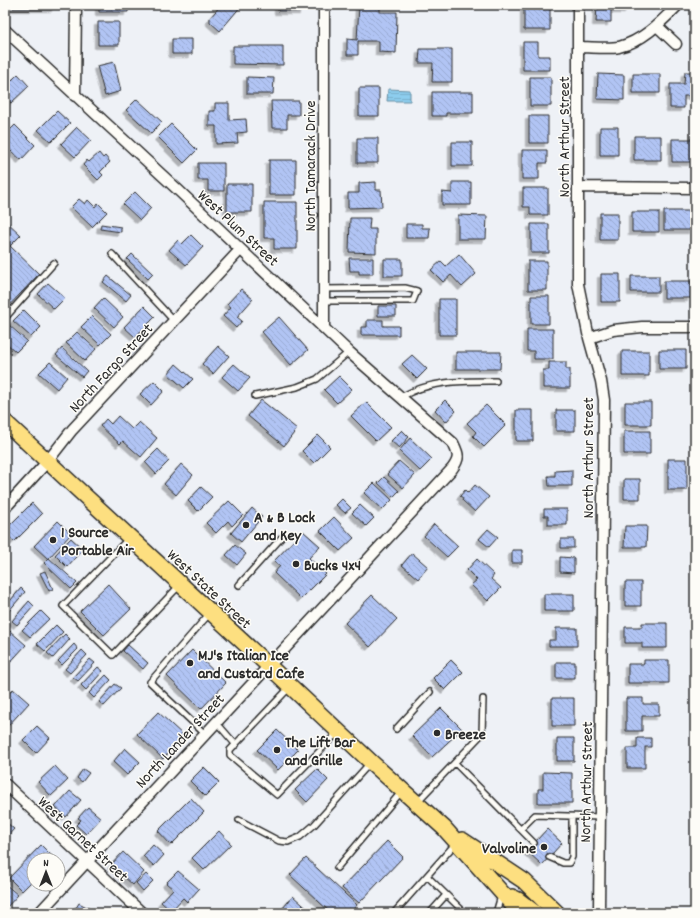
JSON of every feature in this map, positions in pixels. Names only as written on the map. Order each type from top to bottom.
[{"type":"main road","name":"West State Street","points":[[5,422],[402,791],[444,828],[520,913]]},
{"type":"main road","name":"West State Street","points":[[444,828],[524,881],[557,913]]},
{"type":"main road","name":"West State Street","points":[[502,893],[518,900],[535,913]]},
{"type":"street","points":[[75,96],[76,5]]},
{"type":"street","name":"North Tamarack Drive","points":[[324,5],[324,328]]},
{"type":"street","name":"North Arthur Street","points":[[578,5],[578,284],[604,400],[598,913]]},
{"type":"street","points":[[578,47],[618,47],[636,41],[657,26],[678,5]]},
{"type":"street","points":[[657,26],[676,44]]},
{"type":"street","name":"West Plum Street","points":[[5,30],[177,189],[349,352],[453,443]]},
{"type":"street","points":[[578,187],[695,188]]},
{"type":"street","name":"North Fargo Street","points":[[5,508],[47,462],[72,430],[240,250]]},
{"type":"street","points":[[589,338],[613,330],[642,327],[695,327]]},
{"type":"street","name":"North Lander Street","points":[[38,913],[452,469],[458,461],[458,453],[453,443]]},
{"type":"street","name":"West Garnet Street","points":[[5,784],[142,913]]},
{"type":"lane","points":[[112,254],[174,321]]},
{"type":"lane","points":[[5,318],[54,263]]},
{"type":"lane","points":[[324,289],[405,288],[417,291],[413,301],[324,301]]},
{"type":"lane","points":[[255,396],[296,387],[317,379],[349,352]]},
{"type":"lane","points":[[401,397],[408,393],[435,384],[451,382],[496,381]]},
{"type":"lane","points":[[129,538],[64,606],[113,655],[181,585]]},
{"type":"lane","points":[[239,585],[281,538]]},
{"type":"lane","points":[[205,734],[150,682],[210,612]]},
{"type":"lane","points":[[291,687],[230,750],[230,755],[276,795],[339,731]]},
{"type":"lane","points":[[396,729],[430,692]]},
{"type":"lane","points":[[417,803],[482,734],[483,699]]},
{"type":"lane","points":[[216,722],[236,745]]},
{"type":"lane","points":[[239,820],[279,841],[288,842],[300,837],[314,825],[371,762]]},
{"type":"lane","points":[[455,762],[534,843]]},
{"type":"lane","points":[[337,868],[402,791]]},
{"type":"lane","points":[[521,829],[535,815],[600,817]]},
{"type":"lane","points":[[549,857],[563,863],[569,863],[572,857],[572,817]]},
{"type":"lane","points":[[394,913],[456,842]]},
{"type":"lane","points":[[427,876],[465,913]]},
{"type":"lane","points":[[496,913],[502,893]]},
{"type":"lane","points":[[430,913],[446,895]]},
{"type":"water","points":[[388,89],[410,90],[410,101],[387,101]]},
{"type":"building","points":[[13,5],[55,5],[55,8],[13,8]]},
{"type":"building","points":[[99,5],[128,5],[128,12],[99,12]]},
{"type":"building","points":[[221,5],[242,5],[220,31],[210,22],[210,18]]},
{"type":"building","points":[[278,5],[303,5],[303,11],[278,11]]},
{"type":"building","points":[[359,5],[380,5],[380,12],[397,12],[396,53],[379,52],[379,41],[358,41],[358,55],[347,55],[347,39],[357,40]]},
{"type":"building","points":[[524,5],[550,5],[550,30],[524,30]]},
{"type":"building","points":[[597,5],[628,5],[628,10],[611,10],[611,22],[596,22]]},
{"type":"building","points":[[98,22],[119,22],[119,45],[98,45]]},
{"type":"building","points":[[172,39],[192,39],[192,54],[172,54]]},
{"type":"building","points":[[523,42],[538,42],[538,56],[550,56],[550,70],[523,70]]},
{"type":"building","points":[[233,46],[283,46],[283,65],[233,64]]},
{"type":"building","points":[[420,49],[452,49],[452,82],[432,82],[433,63],[419,63]]},
{"type":"building","points":[[114,62],[121,91],[105,96],[97,66]]},
{"type":"building","points":[[685,72],[695,72],[695,96],[684,96],[684,108],[670,108],[670,84],[684,84]]},
{"type":"building","points":[[18,74],[29,86],[11,103],[5,97],[5,87]]},
{"type":"building","points":[[598,74],[624,75],[624,100],[597,99]]},
{"type":"building","points":[[633,74],[660,74],[660,93],[633,93]]},
{"type":"building","points":[[247,77],[274,78],[273,94],[247,94]]},
{"type":"building","points":[[530,77],[551,77],[551,106],[530,106]]},
{"type":"building","points":[[359,88],[379,88],[379,116],[359,116]]},
{"type":"building","points":[[432,92],[473,92],[473,113],[446,113],[446,116],[432,116]]},
{"type":"building","points":[[137,99],[162,122],[151,133],[126,110]]},
{"type":"building","points":[[271,101],[299,101],[299,115],[287,115],[287,128],[272,128]]},
{"type":"building","points":[[215,103],[229,103],[229,120],[246,119],[247,132],[237,133],[238,143],[216,144],[216,126],[209,126],[209,111],[215,111]]},
{"type":"building","points":[[57,111],[70,123],[51,142],[38,130]]},
{"type":"building","points":[[529,116],[548,116],[548,143],[529,143]]},
{"type":"building","points":[[171,124],[197,150],[184,163],[158,137]]},
{"type":"building","points":[[15,125],[35,145],[21,160],[11,151],[8,154],[5,152],[5,135]]},
{"type":"building","points":[[77,127],[91,140],[75,157],[61,144]]},
{"type":"building","points":[[600,127],[618,127],[618,155],[600,155]]},
{"type":"building","points":[[634,136],[661,136],[661,160],[634,160]]},
{"type":"building","points":[[357,138],[378,138],[378,163],[357,163]]},
{"type":"building","points":[[672,139],[692,139],[692,162],[672,162]]},
{"type":"building","points":[[452,142],[472,142],[472,166],[452,166]]},
{"type":"building","points":[[522,150],[547,150],[547,163],[539,163],[539,179],[522,179]]},
{"type":"building","points":[[99,153],[103,158],[105,156],[110,162],[100,172],[103,175],[98,180],[83,165],[87,160],[89,162]]},
{"type":"building","points":[[269,160],[296,160],[296,195],[269,195]]},
{"type":"building","points":[[198,163],[224,163],[224,191],[208,191],[208,180],[198,180]]},
{"type":"building","points":[[376,182],[376,190],[381,190],[382,207],[348,208],[348,193],[359,193],[359,183]]},
{"type":"building","points":[[452,182],[471,182],[471,205],[442,205],[442,192],[452,193]]},
{"type":"building","points":[[227,184],[252,184],[252,212],[227,212]]},
{"type":"building","points":[[523,188],[548,188],[548,215],[530,215],[530,207],[523,207]]},
{"type":"building","points":[[135,192],[151,208],[140,220],[123,204]]},
{"type":"building","points":[[79,199],[85,204],[88,200],[95,207],[98,203],[107,212],[92,227],[71,207]]},
{"type":"building","points":[[264,202],[297,202],[297,249],[274,249],[274,238],[264,238]]},
{"type":"building","points":[[664,211],[692,211],[692,230],[664,230]]},
{"type":"building","points":[[632,212],[659,212],[659,232],[632,232]]},
{"type":"building","points":[[600,213],[618,213],[618,240],[600,240]]},
{"type":"building","points":[[458,215],[487,216],[486,239],[458,239]]},
{"type":"building","points":[[350,218],[370,218],[369,229],[376,229],[376,253],[349,252]]},
{"type":"building","points":[[5,220],[21,235],[10,246],[39,274],[5,310]]},
{"type":"building","points":[[101,224],[121,227],[121,232],[100,229]]},
{"type":"building","points":[[406,224],[422,224],[422,228],[430,228],[429,238],[406,238]]},
{"type":"building","points":[[531,224],[549,224],[549,253],[531,253]]},
{"type":"building","points":[[191,235],[203,247],[186,265],[169,250],[178,240],[182,244]]},
{"type":"building","points":[[132,254],[153,274],[148,279],[127,259]]},
{"type":"building","points":[[459,254],[476,274],[462,287],[451,275],[443,282],[431,270],[441,261],[446,266]]},
{"type":"building","points":[[349,258],[373,258],[373,274],[359,274],[359,271],[350,271]]},
{"type":"building","points":[[384,259],[402,259],[402,276],[384,276]]},
{"type":"building","points":[[528,261],[547,261],[547,290],[528,290]]},
{"type":"building","points":[[601,274],[620,274],[620,302],[601,302]]},
{"type":"building","points":[[108,276],[131,295],[126,301],[103,282]]},
{"type":"building","points":[[631,276],[659,276],[659,292],[631,292]]},
{"type":"building","points":[[664,281],[691,281],[691,298],[664,298]]},
{"type":"building","points":[[48,283],[65,298],[54,309],[38,294]]},
{"type":"building","points":[[241,289],[253,299],[237,317],[242,321],[236,328],[223,316],[231,307],[227,304]]},
{"type":"building","points":[[531,296],[549,296],[549,324],[531,324]]},
{"type":"building","points":[[103,298],[123,317],[114,327],[94,308]]},
{"type":"building","points":[[439,299],[456,299],[456,335],[439,335]]},
{"type":"building","points":[[144,306],[155,317],[135,337],[124,327]]},
{"type":"building","points":[[378,306],[396,306],[396,316],[378,316]]},
{"type":"building","points":[[24,310],[41,327],[31,337],[13,321]]},
{"type":"building","points":[[92,316],[111,334],[100,345],[81,327]]},
{"type":"building","points":[[279,317],[308,350],[291,365],[262,332]]},
{"type":"building","points":[[367,320],[383,320],[383,326],[399,326],[399,335],[361,335],[361,327],[367,327]]},
{"type":"building","points":[[9,325],[27,341],[16,352],[5,342],[5,329]]},
{"type":"building","points":[[527,329],[553,329],[553,359],[534,359],[534,351],[527,351]]},
{"type":"building","points":[[77,332],[96,349],[85,361],[66,343]]},
{"type":"building","points":[[218,346],[229,356],[213,374],[202,364]]},
{"type":"building","points":[[62,348],[87,371],[82,377],[56,355]]},
{"type":"building","points":[[659,350],[686,350],[686,369],[659,369]]},
{"type":"building","points":[[622,351],[649,351],[649,376],[622,376]]},
{"type":"building","points":[[456,352],[501,352],[500,369],[456,369]]},
{"type":"building","points":[[412,355],[427,369],[417,379],[402,364]]},
{"type":"building","points":[[50,362],[67,377],[57,389],[39,373]]},
{"type":"building","points":[[549,362],[566,362],[566,369],[570,369],[570,388],[543,388],[543,370],[549,370]]},
{"type":"building","points":[[176,364],[193,379],[184,388],[168,374]]},
{"type":"building","points":[[234,364],[250,378],[238,391],[222,377]]},
{"type":"building","points":[[339,376],[352,389],[337,403],[324,390]]},
{"type":"building","points":[[154,381],[164,391],[151,405],[140,394]]},
{"type":"building","points":[[261,400],[297,429],[284,446],[248,416]]},
{"type":"building","points":[[445,400],[456,411],[446,422],[435,410]]},
{"type":"building","points":[[366,402],[391,427],[376,441],[351,416]]},
{"type":"building","points":[[625,402],[651,402],[651,425],[625,425]]},
{"type":"building","points":[[486,405],[506,425],[484,447],[473,436],[476,432],[467,423]]},
{"type":"building","points":[[516,410],[533,410],[533,441],[516,441]]},
{"type":"building","points":[[556,410],[575,410],[575,431],[556,431]]},
{"type":"building","points":[[118,416],[132,429],[139,422],[157,438],[141,457],[123,441],[120,444],[100,426],[106,419],[111,424]]},
{"type":"building","points":[[402,430],[409,437],[399,448],[391,441]]},
{"type":"building","points":[[624,431],[650,431],[650,454],[624,454]]},
{"type":"building","points":[[318,435],[330,447],[314,463],[302,451]]},
{"type":"building","points":[[410,438],[432,459],[420,471],[399,451]]},
{"type":"building","points":[[158,449],[169,461],[156,474],[145,462]]},
{"type":"building","points":[[668,459],[687,459],[687,490],[668,490]]},
{"type":"building","points":[[399,461],[415,475],[403,488],[387,474]]},
{"type":"building","points":[[181,464],[193,475],[176,495],[164,484]]},
{"type":"building","points":[[572,470],[572,486],[549,486],[548,476],[555,476],[555,471]]},
{"type":"building","points":[[384,477],[399,491],[393,497],[378,483]]},
{"type":"building","points":[[624,479],[640,479],[640,499],[624,499]]},
{"type":"building","points":[[374,483],[392,500],[382,510],[364,493]]},
{"type":"building","points":[[475,485],[489,497],[475,512],[462,500],[463,498],[460,496],[465,490],[468,493]]},
{"type":"building","points":[[201,487],[212,497],[198,511],[188,501]]},
{"type":"building","points":[[342,499],[351,508],[345,513],[336,505]]},
{"type":"building","points":[[229,501],[243,515],[232,526],[228,521],[216,533],[206,523]]},
{"type":"building","points":[[32,503],[42,514],[14,542],[5,530]]},
{"type":"building","points":[[360,505],[374,518],[366,526],[352,513]]},
{"type":"building","name":"A & B Lock and Key","points":[[252,508],[262,517],[241,542],[231,533]]},
{"type":"building","points":[[544,509],[567,509],[567,525],[548,525],[548,516],[544,516]]},
{"type":"building","points":[[334,517],[354,538],[340,551],[320,531]]},
{"type":"building","name":"1 Source Portable Air","points":[[58,521],[71,534],[48,559],[34,546]]},
{"type":"building","points":[[434,524],[458,546],[447,557],[424,536]]},
{"type":"building","points":[[625,526],[647,526],[646,547],[624,547]]},
{"type":"building","points":[[488,529],[498,537],[489,547],[479,539]]},
{"type":"building","name":"Bucks 4x4","points":[[303,531],[320,546],[309,558],[326,574],[301,599],[274,573],[280,566],[274,561]]},
{"type":"building","points":[[71,538],[83,549],[67,567],[55,555]]},
{"type":"building","points":[[561,539],[574,539],[574,548],[561,548]]},
{"type":"building","points":[[235,545],[246,554],[237,565],[226,555]]},
{"type":"building","points":[[512,550],[522,550],[522,563],[512,563]]},
{"type":"building","points":[[412,553],[428,567],[418,579],[402,565]]},
{"type":"building","points":[[560,557],[574,558],[574,573],[560,572]]},
{"type":"building","points":[[49,558],[77,583],[71,589],[44,563]]},
{"type":"building","points":[[477,559],[494,575],[491,579],[501,588],[488,601],[471,585],[477,580],[467,570]]},
{"type":"building","points":[[45,571],[53,589],[49,591],[40,573]]},
{"type":"building","points":[[625,582],[641,582],[641,606],[625,606]]},
{"type":"building","points":[[108,584],[131,609],[104,635],[80,611]]},
{"type":"building","points":[[21,588],[25,592],[8,612],[5,610],[5,607]]},
{"type":"building","points":[[544,594],[574,594],[574,611],[544,611]]},
{"type":"building","points":[[372,595],[397,619],[370,647],[345,623]]},
{"type":"building","points":[[29,601],[34,606],[17,625],[12,621]]},
{"type":"building","points":[[41,611],[49,619],[30,637],[22,630]]},
{"type":"building","points":[[642,623],[667,623],[667,648],[642,648],[642,643],[625,643],[625,627],[642,627]]},
{"type":"building","points":[[56,625],[63,632],[45,651],[37,644]]},
{"type":"building","points":[[556,628],[577,628],[577,646],[549,646],[549,640],[556,640]]},
{"type":"building","points":[[10,631],[26,645],[5,668],[5,637]]},
{"type":"building","points":[[65,634],[70,639],[53,658],[47,653]]},
{"type":"building","points":[[74,644],[78,649],[62,665],[58,661]]},
{"type":"building","points":[[128,645],[148,663],[143,669],[123,651]]},
{"type":"building","points":[[82,650],[87,655],[70,673],[65,669]]},
{"type":"building","points":[[192,650],[226,683],[201,709],[167,676]]},
{"type":"building","points":[[90,659],[95,663],[78,681],[73,677]]},
{"type":"building","points":[[451,660],[463,672],[445,690],[433,678]]},
{"type":"building","points":[[644,660],[669,660],[669,683],[628,683],[628,664],[644,664]]},
{"type":"building","points":[[556,662],[575,662],[575,678],[556,678]]},
{"type":"building","points":[[98,667],[103,671],[86,690],[81,685]]},
{"type":"building","points":[[106,675],[111,680],[94,698],[89,693]]},
{"type":"building","points":[[115,684],[121,688],[104,706],[99,702]]},
{"type":"building","points":[[13,689],[29,703],[7,727],[5,725],[5,698]]},
{"type":"building","points":[[552,698],[574,698],[574,726],[552,726]]},
{"type":"building","points":[[626,698],[643,698],[643,704],[659,704],[659,716],[642,716],[642,731],[626,731]]},
{"type":"building","name":"Breeze","points":[[441,708],[462,729],[432,757],[412,736]]},
{"type":"building","points":[[158,712],[184,736],[163,759],[137,734]]},
{"type":"building","points":[[37,726],[50,738],[36,753],[23,740]]},
{"type":"building","name":"The Lift Bar and Grille","points":[[277,730],[298,750],[278,770],[257,750]]},
{"type":"building","points":[[557,738],[574,738],[574,761],[557,761]]},
{"type":"building","points":[[637,738],[651,738],[651,747],[645,747],[645,768],[627,768],[627,748],[637,748]]},
{"type":"building","points":[[125,748],[140,762],[127,775],[113,762]]},
{"type":"building","points":[[55,766],[68,780],[51,796],[38,782]]},
{"type":"building","points":[[204,767],[219,782],[205,796],[190,781]]},
{"type":"building","points":[[83,769],[89,773],[82,782],[77,778]]},
{"type":"building","points":[[317,769],[328,780],[307,802],[295,790]]},
{"type":"building","points":[[543,772],[572,773],[572,803],[538,803],[538,789],[543,789]]},
{"type":"building","points":[[70,791],[81,800],[66,817],[55,807]]},
{"type":"building","points":[[191,798],[204,812],[171,845],[158,831]]},
{"type":"building","points":[[88,807],[101,818],[86,834],[76,825],[81,820],[78,818]]},
{"type":"building","points":[[5,821],[14,829],[5,839]]},
{"type":"building","name":"Valvoline","points":[[547,829],[562,843],[542,865],[527,851]]},
{"type":"building","points":[[219,831],[231,844],[204,870],[192,858]]},
{"type":"building","points":[[387,841],[403,857],[359,903],[342,888]]},
{"type":"building","points":[[41,845],[48,852],[34,852]]},
{"type":"building","points":[[153,845],[164,855],[154,866],[143,856]]},
{"type":"building","points":[[123,852],[144,872],[133,885],[111,865]]},
{"type":"building","points":[[306,858],[357,905],[350,913],[331,913],[290,875]]},
{"type":"building","points":[[26,860],[26,887],[22,891],[9,878]]},
{"type":"building","points":[[178,871],[199,889],[187,902],[183,898],[171,911],[161,902],[173,889],[166,883]]},
{"type":"building","points":[[146,874],[153,881],[143,891],[136,883]]},
{"type":"building","points":[[5,884],[18,895],[5,909]]},
{"type":"building","points":[[293,896],[312,913],[289,913],[283,908]]},
{"type":"building","points":[[79,903],[96,912],[96,913],[73,913]]},
{"type":"place","name":"A & B Lock and Key","points":[[246,525]]},
{"type":"place","name":"1 Source Portable Air","points":[[53,540]]},
{"type":"place","name":"Bucks 4x4","points":[[296,564]]},
{"type":"place","name":"MJ's Italian Ice and Custard Cafe","points":[[190,663]]},
{"type":"place","name":"Breeze","points":[[437,733]]},
{"type":"place","name":"The Lift Bar and Grille","points":[[277,750]]},
{"type":"place","name":"Valvoline","points":[[544,847]]}]
